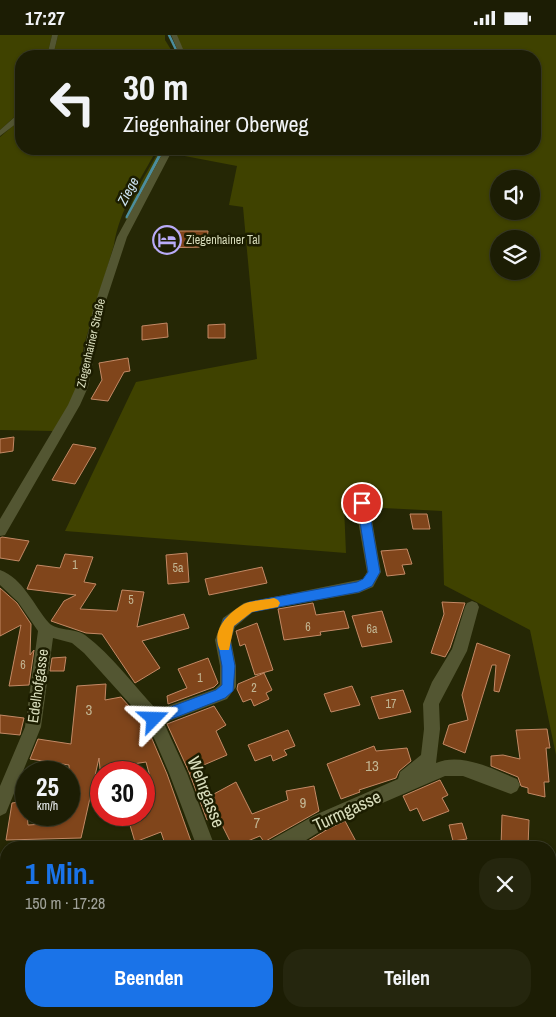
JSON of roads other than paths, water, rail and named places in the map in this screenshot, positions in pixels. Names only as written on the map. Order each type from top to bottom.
[{"type":"street","points":[[51,50],[55,35]]},
{"type":"street","points":[[174,35],[180,50]]},
{"type":"street","points":[[0,134],[15,121]]},
{"type":"street","name":"Ziegenhainer Straße","points":[[0,531],[79,393],[98,310],[122,237],[166,155]]},
{"type":"street","points":[[154,719],[221,694],[228,687],[228,666],[223,640],[228,623],[249,607],[359,587],[368,583],[374,572],[362,503]]},
{"type":"street","name":"Edelhofgasse","points":[[0,576],[23,598],[46,630],[33,727],[0,807]]},
{"type":"street","name":"Turmgasse","points":[[390,791],[428,759],[432,729],[432,705],[438,687],[460,651],[472,607]]},
{"type":"street","name":"Wehrgasse","points":[[46,630],[78,638],[90,648],[154,719],[178,773],[204,841]]},
{"type":"street","name":"Turmgasse","points":[[288,841],[321,821],[444,768],[463,768],[511,785]]},
{"type":"waterway","name":"Ziege","points":[[169,35],[176,50]]},
{"type":"waterway","name":"Ziege","points":[[127,217],[160,155]]},
{"type":"place","name":"Ziegenhainer Tal","points":[[167,240]]}]
